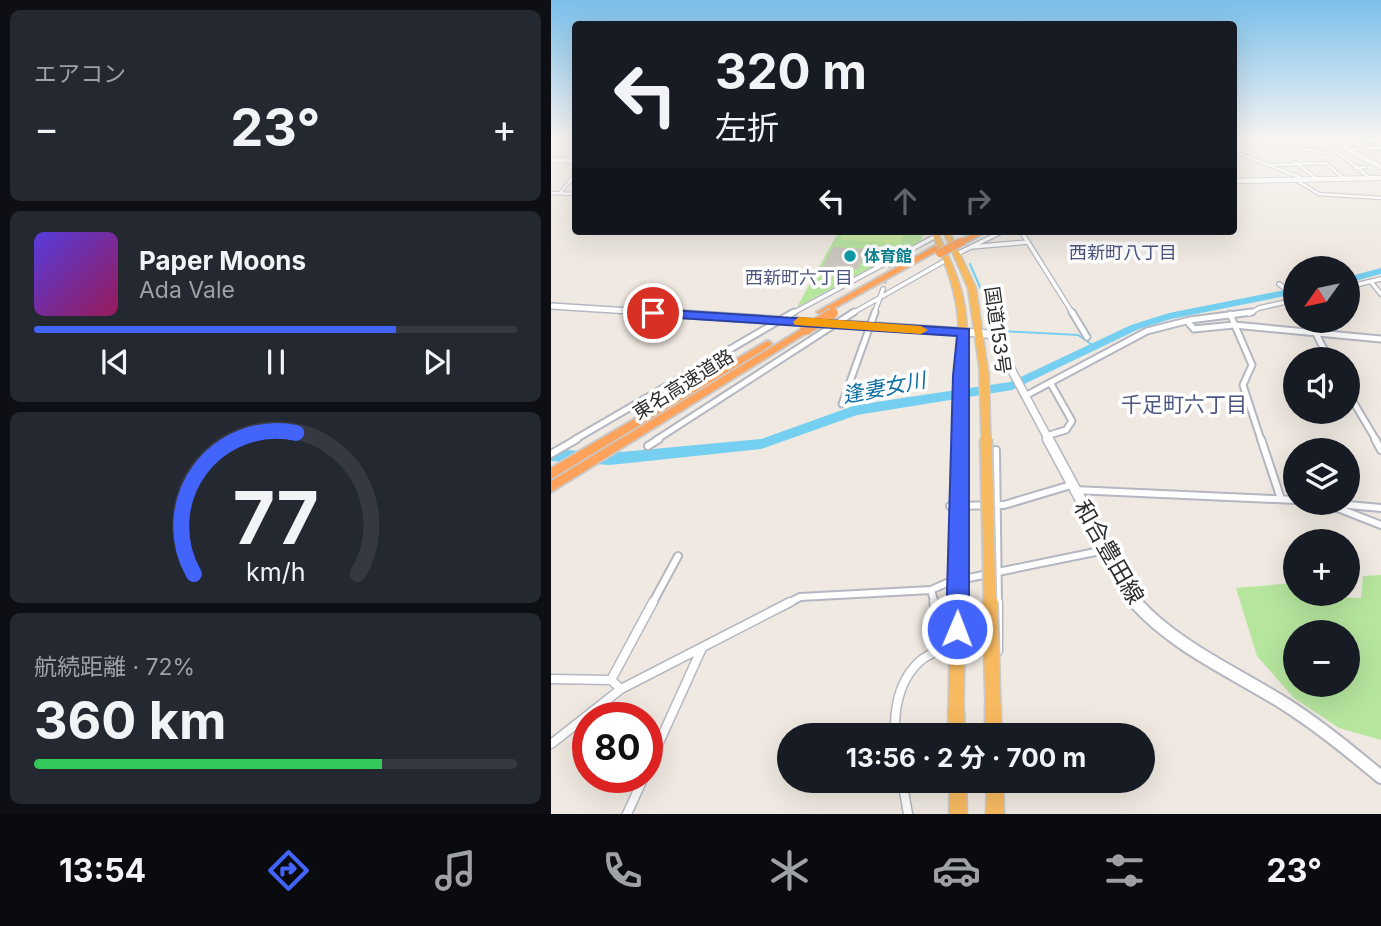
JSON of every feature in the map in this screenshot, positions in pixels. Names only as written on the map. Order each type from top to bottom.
[{"type":"highway","name":"国道153号","points":[[936,235],[948,259],[960,293],[964,332],[961,376],[957,723]]},
{"type":"highway","name":"国道153号","points":[[949,235],[972,288],[984,372],[994,723]]},
{"type":"highway","name":"東名高速道路","points":[[799,329],[821,312],[966,235]]},
{"type":"highway","name":"東名高速道路","points":[[960,239],[972,235]]},
{"type":"highway","name":"東名高速道路","points":[[551,474],[656,416],[799,329],[833,313],[939,250]]},
{"type":"highway","name":"東名高速道路","points":[[551,487],[656,416]]},
{"type":"highway","points":[[958,793],[958,814]]},
{"type":"highway","points":[[995,793],[995,814]]},
{"type":"main road","points":[[1237,181],[1381,178]]},
{"type":"main road","points":[[964,332],[980,333]]},
{"type":"main road","name":"和合豊田線","points":[[980,333],[995,339],[1105,550],[1134,601],[1151,620],[1291,708],[1331,736],[1381,778]]},
{"type":"street","points":[[1299,177],[1304,179]]},
{"type":"street","points":[[562,194],[572,179]]},
{"type":"street","points":[[1296,180],[1319,194],[1381,198]]},
{"type":"street","points":[[562,194],[572,189]]},
{"type":"street","points":[[551,193],[572,194]]},
{"type":"street","points":[[551,454],[781,321],[890,263],[933,235]]},
{"type":"street","points":[[957,254],[995,235]]},
{"type":"street","points":[[1024,235],[1087,337]]},
{"type":"street","points":[[971,247],[1028,242]]},
{"type":"street","points":[[648,446],[833,324],[948,259]]},
{"type":"street","points":[[1360,284],[1381,279]]},
{"type":"street","points":[[1371,282],[1381,294]]},
{"type":"street","points":[[842,404],[883,289]]},
{"type":"street","points":[[1025,395],[1051,384],[1133,336],[1187,321],[1230,314],[1249,314],[1259,308],[1283,301]]},
{"type":"street","points":[[551,306],[964,332]]},
{"type":"street","points":[[950,506],[995,505],[1073,488],[1281,499],[1243,386],[1252,365],[1230,314]]},
{"type":"street","points":[[1187,321],[1194,329],[1234,325],[1381,339]]},
{"type":"street","points":[[1315,334],[1322,347]]},
{"type":"street","points":[[1046,436],[1066,430],[1072,421],[1051,384]]},
{"type":"street","points":[[1360,414],[1381,450]]},
{"type":"street","points":[[996,450],[1000,723]]},
{"type":"street","points":[[1360,506],[1381,508]]},
{"type":"street","points":[[1356,515],[1381,525]]},
{"type":"street","points":[[551,744],[621,689],[800,597],[931,590],[949,582],[1105,550]]},
{"type":"street","points":[[611,680],[678,556]]},
{"type":"street","points":[[894,723],[893,710],[908,676],[920,660],[938,650],[942,642],[931,590]]},
{"type":"street","points":[[942,642],[999,634]]},
{"type":"street","points":[[663,734],[702,648]]},
{"type":"street","points":[[551,679],[611,680],[621,689]]},
{"type":"street","points":[[627,814],[637,793]]},
{"type":"street","points":[[905,793],[909,814]]},
{"type":"street","points":[[1002,793],[1003,814]]},
{"type":"green space","points":[[837,235],[923,235],[921,241],[797,307]]},
{"type":"green space","points":[[842,235],[904,235],[901,243],[840,240]]},
{"type":"green space","points":[[1381,575],[1381,740],[1339,728],[1293,697],[1360,697],[1360,620],[1283,620],[1283,686],[1257,656],[1236,588],[1283,584],[1283,606],[1360,606],[1363,576]]},
{"type":"building","name":"体育館","points":[[833,247],[874,249],[868,263],[861,263],[859,269],[822,267]]},
{"type":"waterway","points":[[970,264],[999,331],[1078,335],[1094,346]]},
{"type":"waterway","name":"逢妻女川","points":[[1360,277],[1381,271]]},
{"type":"waterway","name":"逢妻女川","points":[[551,455],[610,459],[761,444],[856,410],[1012,386],[1135,327],[1169,316],[1283,293]]},
{"type":"tunnel","points":[[883,289],[890,266]]},
{"type":"slow traffic","points":[[799,322],[921,330]]},
{"type":"place","name":"体育館","points":[[850,256]]},
{"type":"district","name":"西新町八丁目","points":[[1123,253]]},
{"type":"district","name":"西新町六丁目","points":[[799,278]]},
{"type":"district","name":"千足町六丁目","points":[[1184,405]]},
{"type":"route","points":[[653,313],[964,332],[957,629]]}]
